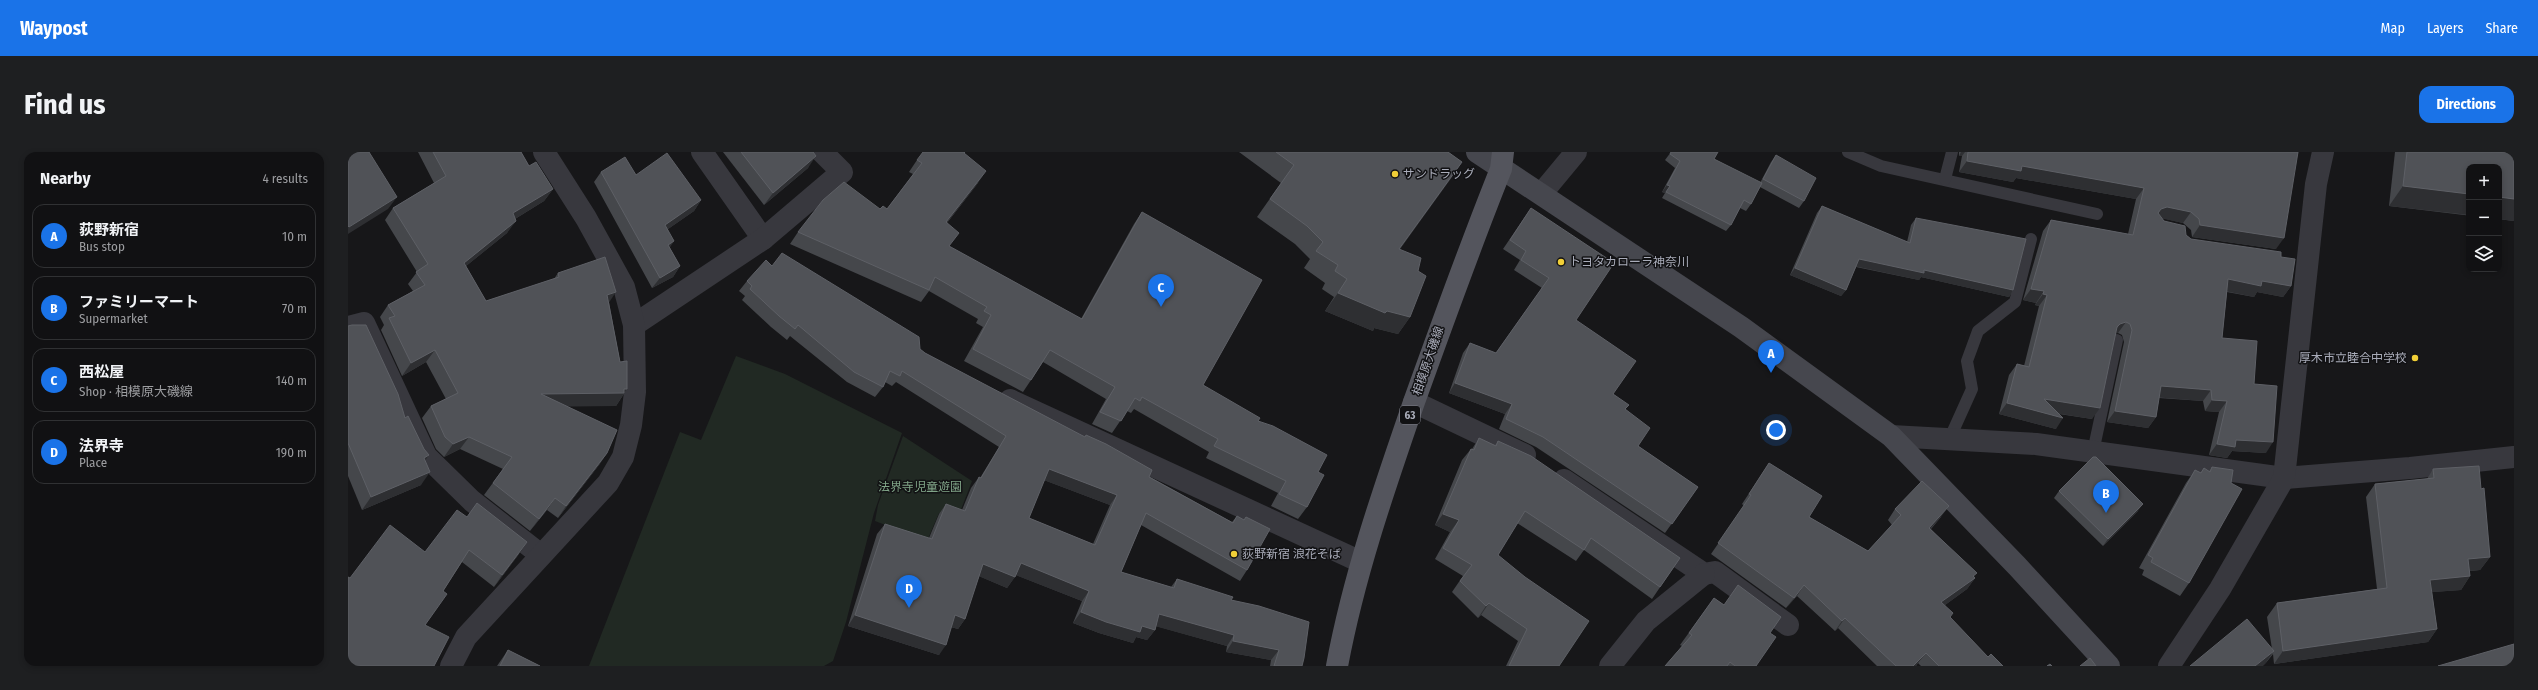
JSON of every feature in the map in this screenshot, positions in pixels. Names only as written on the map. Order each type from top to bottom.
[{"type":"main road","name":"相模原大磯線","points":[[1337,666],[1361,562],[1385,482],[1455,283],[1502,160]]},
{"type":"street","points":[[451,666],[466,637],[608,483],[623,457],[636,392],[634,325],[624,287],[586,218],[544,152]]},
{"type":"street","points":[[702,152],[763,239]]},
{"type":"street","points":[[634,325],[763,239],[842,172],[822,152]]},
{"type":"street","points":[[1477,152],[1502,160],[1542,193],[1741,327],[1891,436],[2017,566],[2109,666]]},
{"type":"street","points":[[1542,193],[1576,152]]},
{"type":"street","points":[[2169,666],[2220,589],[2284,478],[2300,260],[2323,152]]},
{"type":"street","points":[[348,327],[364,323],[426,456],[472,501],[541,555]]},
{"type":"street","points":[[990,389],[1361,562]]},
{"type":"street","points":[[1414,402],[1529,457],[1546,467],[1704,574]]},
{"type":"street","points":[[1891,436],[2036,444],[2284,478],[2410,468],[2514,457]]},
{"type":"street","points":[[1610,666],[1646,621],[1704,574],[1715,572],[1788,625]]},
{"type":"lane","points":[[1848,152],[1881,166],[2097,214]]},
{"type":"lane","points":[[1945,179],[1952,152]]},
{"type":"lane","points":[[1949,440],[1972,389],[1967,361],[1978,331],[2014,302],[2031,238]]},
{"type":"lane","points":[[2093,452],[2117,340]]},
{"type":"green space","points":[[736,356],[785,374],[902,433],[874,513],[846,622],[833,661],[824,666],[589,666],[680,432],[701,440]]},
{"type":"green space","name":"法界寺児童遊園","points":[[903,436],[972,481],[957,520],[939,513],[927,541],[875,521],[878,505]]},
{"type":"building","points":[[348,152],[369,152],[397,197],[349,227],[348,226]]},
{"type":"building","points":[[433,152],[521,152],[529,166],[536,162],[553,189],[513,213],[516,221],[464,263],[486,301],[559,277],[558,273],[605,257],[616,292],[607,295],[620,362],[627,361],[627,389],[624,389],[624,393],[541,394],[617,430],[607,453],[566,506],[555,498],[539,519],[493,483],[512,457],[469,437],[453,444],[445,437],[431,406],[458,393],[435,350],[411,363],[389,318],[395,316],[388,305],[425,285],[416,272],[428,264],[393,208],[446,176]]},
{"type":"building","points":[[741,152],[813,152],[816,156],[773,193]]},
{"type":"building","points":[[923,152],[965,152],[964,153],[986,171],[946,222],[959,233],[949,246],[1082,319],[1142,212],[1262,280],[1203,385],[1260,418],[1258,421],[1273,426],[1327,455],[1318,472],[1324,475],[1307,507],[1279,494],[1286,481],[1214,446],[1218,439],[1142,397],[1140,401],[1135,398],[1121,421],[1100,412],[1115,387],[1050,350],[1031,380],[973,349],[991,315],[984,311],[987,307],[935,277],[929,290],[798,232],[823,200],[844,182],[880,209],[883,206],[887,209],[922,163],[917,160]]},
{"type":"building","points":[[1276,152],[1448,152],[1462,162],[1399,249],[1421,258],[1418,271],[1426,276],[1410,317],[1387,311],[1385,313],[1338,293],[1347,279],[1335,271],[1338,265],[1316,251],[1323,242],[1307,226],[1270,199],[1294,165]]},
{"type":"building","points":[[1671,152],[1718,152],[1714,159],[1762,183],[1751,204],[1744,200],[1731,225],[1666,192],[1670,186],[1667,185],[1680,161],[1670,154]]},
{"type":"building","points":[[1968,152],[2298,152],[2284,238],[2200,225],[2199,219],[2191,212],[2167,207],[2161,209],[2158,213],[2164,221],[2185,226],[2186,235],[2191,239],[2281,252],[2281,257],[2295,259],[2291,286],[2262,281],[2261,286],[2228,279],[2222,338],[2257,341],[2254,384],[2277,386],[2273,442],[2236,440],[2235,447],[2217,444],[2227,401],[2212,400],[2211,390],[2161,386],[2156,417],[2115,411],[2132,330],[2130,324],[2126,322],[2117,327],[2100,408],[2044,399],[2063,418],[2007,403],[2017,364],[2029,367],[2047,295],[2043,294],[2044,291],[2031,289],[2051,220],[2133,235],[2144,188],[2022,166],[2021,171],[1967,161]]},
{"type":"building","points":[[2407,152],[2514,152],[2514,199],[2502,197],[2502,164],[2466,164],[2466,194],[2403,186]]},
{"type":"building","points":[[667,153],[701,200],[665,225],[674,241],[668,245],[680,266],[660,278],[601,172],[625,157],[636,175]]},
{"type":"building","points":[[1776,155],[1816,178],[1804,201],[1763,179]]},
{"type":"building","points":[[1822,206],[1910,243],[1916,218],[2026,239],[2013,290],[1924,270],[1924,273],[1859,259],[1846,290],[1795,268]]},
{"type":"building","points":[[1531,208],[1614,263],[1576,320],[1636,361],[1613,394],[1629,405],[1625,409],[1650,428],[1638,446],[1698,487],[1672,524],[1543,437],[1506,419],[1512,404],[1455,383],[1470,343],[1496,353],[1549,278],[1521,260],[1526,251],[1510,240]]},
{"type":"building","points":[[782,253],[919,337],[920,349],[925,353],[1085,437],[1086,435],[1106,444],[1152,470],[1149,477],[1233,523],[1237,516],[1244,520],[1246,517],[1270,529],[1247,570],[1146,513],[1121,572],[1174,588],[1177,579],[1233,597],[1231,600],[1259,606],[1309,622],[1302,666],[1274,666],[1279,650],[1233,641],[1234,635],[1159,614],[1155,630],[1142,626],[1140,632],[1106,622],[1081,612],[1089,591],[1021,563],[1015,577],[983,564],[965,619],[955,615],[946,645],[855,615],[885,524],[932,539],[946,504],[965,511],[979,477],[981,478],[1006,436],[902,371],[900,376],[890,371],[883,387],[854,372],[798,325],[795,329],[750,289],[752,286],[747,281],[766,260],[772,266]],"holes":[[[1049,469],[1117,495],[1095,545],[1029,518]]]},
{"type":"building","points":[[366,325],[398,394],[405,418],[408,416],[424,449],[429,455],[424,458],[430,472],[371,497],[348,443],[348,326]]},
{"type":"building","points":[[1479,438],[1496,446],[1498,441],[1531,456],[1680,558],[1660,587],[1591,538],[1584,550],[1525,511],[1498,555],[1525,577],[1589,621],[1559,666],[1509,666],[1527,629],[1489,603],[1486,606],[1460,581],[1472,565],[1443,548],[1459,520],[1443,514],[1471,449],[1474,450]]},
{"type":"building","points":[[2093,457],[2096,457],[2143,504],[2108,539],[2059,491]]},
{"type":"building","points":[[1769,463],[1822,496],[1809,517],[1868,551],[1901,515],[1895,509],[1922,481],[1949,506],[1929,528],[1977,573],[1973,576],[1975,578],[1941,602],[1953,613],[1950,617],[1988,657],[1991,654],[2003,666],[1939,666],[1926,653],[1913,666],[1896,666],[1845,618],[1842,621],[1804,585],[1794,598],[1718,543],[1751,495],[1749,494]]},
{"type":"building","points":[[2479,466],[2481,489],[2484,488],[2490,557],[2468,559],[2470,576],[2430,580],[2437,629],[2283,651],[2277,603],[2387,588],[2375,484],[2434,478],[2433,469]]},
{"type":"building","points":[[2212,467],[2233,470],[2231,483],[2242,489],[2189,583],[2151,562],[2153,558],[2148,555],[2195,470],[2201,473],[2204,468],[2210,472]]},
{"type":"building","points":[[477,503],[527,542],[502,575],[469,550],[443,591],[447,594],[425,625],[449,637],[434,666],[348,666],[348,577],[350,578],[390,525],[425,552],[457,510],[467,517]]},
{"type":"building","points":[[1738,585],[1781,617],[1770,633],[1776,637],[1756,666],[1735,666],[1730,662],[1727,666],[1665,666],[1692,635],[1689,633],[1714,598],[1724,605]]},
{"type":"building","points":[[2247,619],[2274,651],[2255,666],[2190,666]]},
{"type":"building","points":[[2514,644],[2514,666],[2438,666]]},
{"type":"building","points":[[508,650],[540,666],[500,666]]},
{"type":"building","points":[[2090,658],[2096,666],[2080,666]]},
{"type":"place","name":"サンドラッグ","points":[[1395,174]]},
{"type":"place","name":"トヨタカローラ神奈川","points":[[1561,262]]},
{"type":"place","name":"西松屋","points":[[1161,307]]},
{"type":"place","name":"厚木市立睦合中学校","points":[[2415,358]]},
{"type":"place","name":"荻野新宿","points":[[1771,373]]},
{"type":"place","name":"ファミリーマート","points":[[2106,513]]},
{"type":"place","name":"荻野新宿 浪花そば","points":[[1234,554]]},
{"type":"place","name":"法界寺","points":[[909,608]]}]
